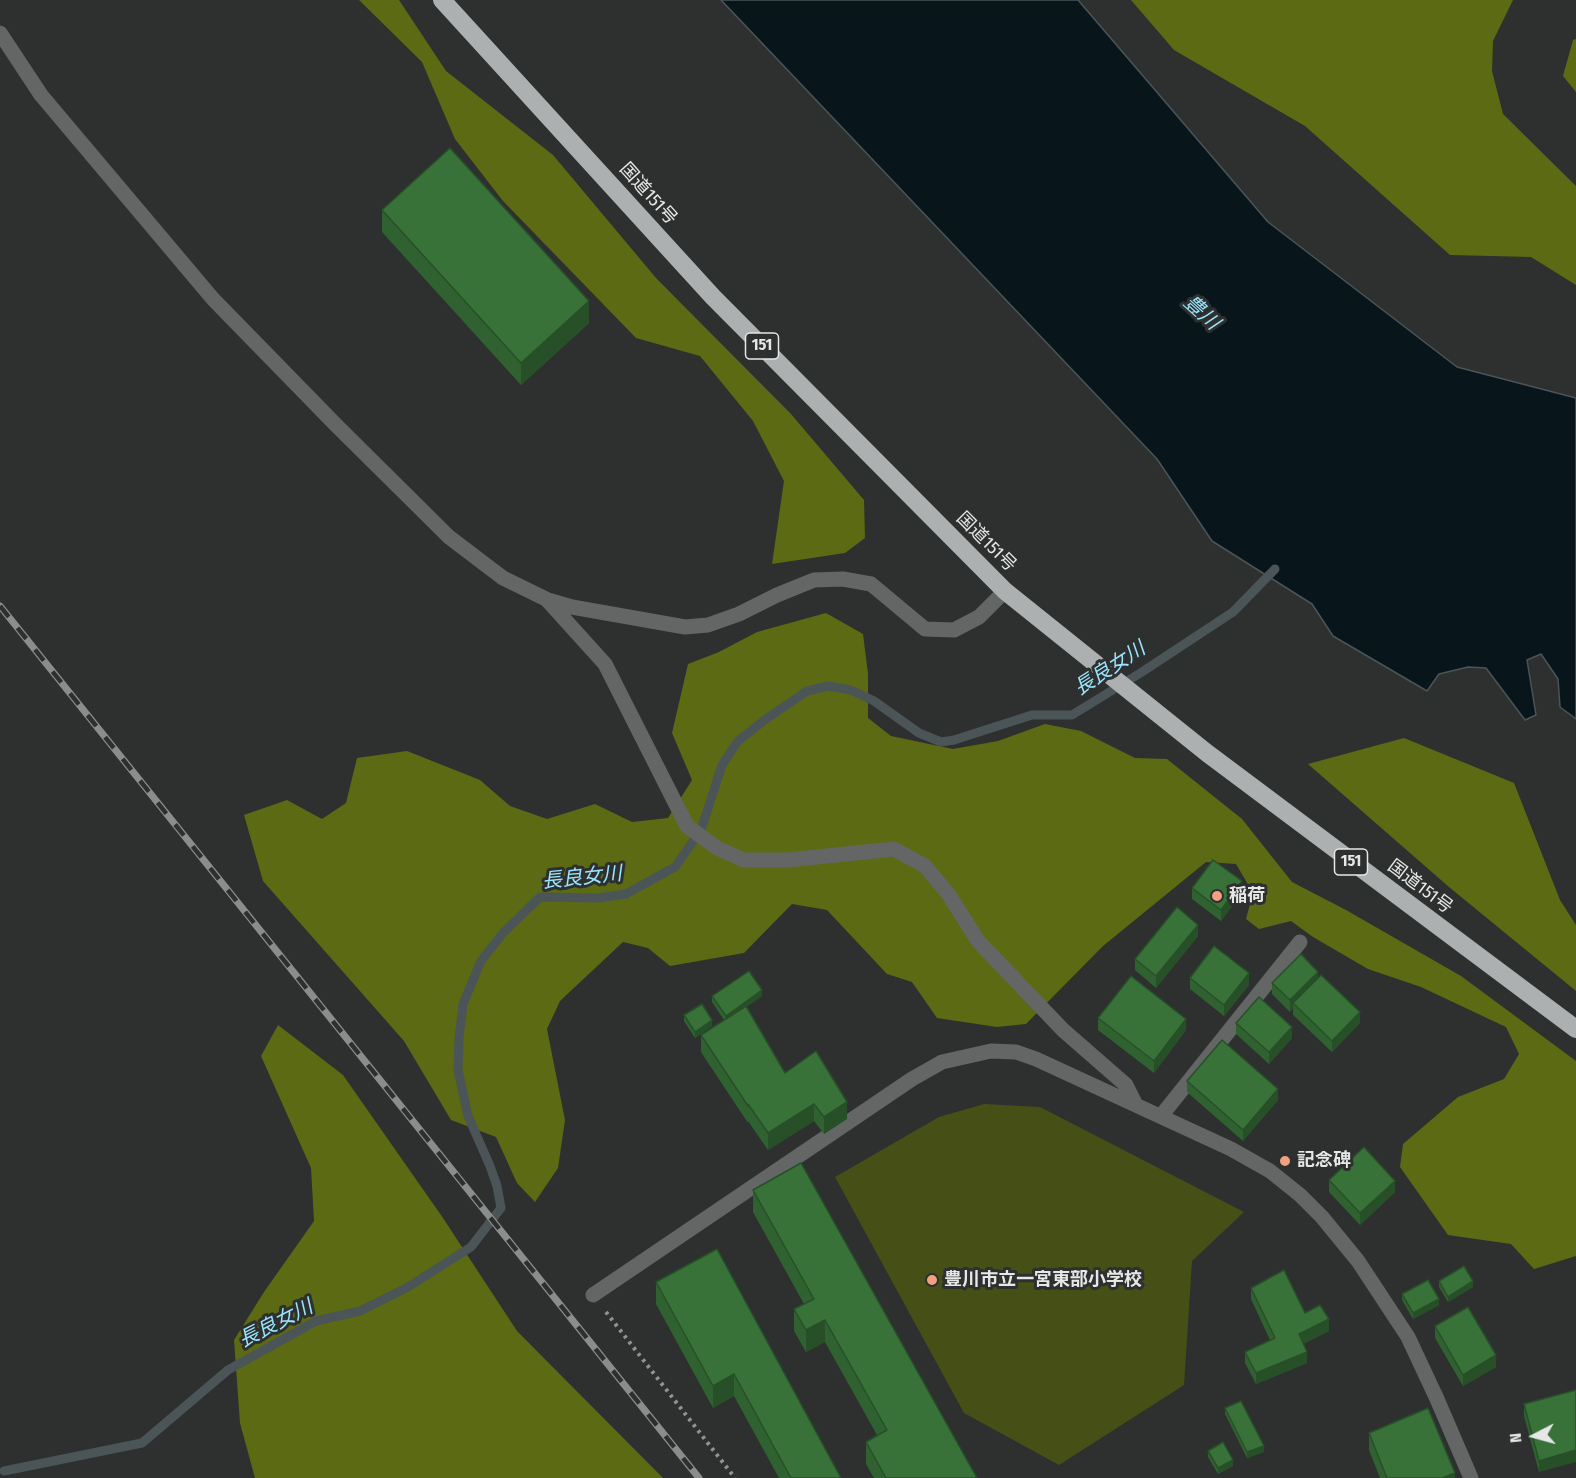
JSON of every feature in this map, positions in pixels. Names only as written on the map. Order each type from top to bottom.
[{"type":"highway","name":"国道151号","points":[[442,0],[713,297],[1005,591],[1102,671],[1235,774],[1576,1029]]},
{"type":"street","points":[[0,33],[40,95],[213,299],[449,537],[503,578],[548,600],[572,607],[685,627],[708,625],[739,614],[814,580],[843,579],[872,584],[925,629],[954,630],[979,617],[1005,591]]},
{"type":"street","points":[[548,600],[605,664],[687,826],[717,848],[744,860],[788,860],[894,849],[925,866],[949,895],[978,940],[1063,1030],[1126,1085],[1136,1105]]},
{"type":"street","points":[[1161,1116],[1300,942]]},
{"type":"street","points":[[593,1295],[912,1079],[942,1062],[991,1051],[1016,1052],[1036,1059],[1231,1149],[1269,1171],[1300,1195],[1322,1217],[1358,1261],[1408,1337],[1471,1478]]},
{"type":"path","points":[[593,1295],[735,1478]]},
{"type":"green space","points":[[359,0],[399,0],[446,71],[553,155],[656,278],[791,414],[864,500],[865,538],[845,553],[772,564],[784,481],[753,421],[700,356],[636,338],[503,201],[455,139],[422,62]]},
{"type":"green space","points":[[1131,0],[1513,0],[1493,41],[1492,71],[1503,114],[1576,186],[1576,285],[1531,257],[1450,255],[1305,126],[1174,50]]},
{"type":"green space","points":[[1576,39],[1576,92],[1563,76],[1573,40]]},
{"type":"green space","points":[[826,613],[863,634],[868,674],[868,718],[891,736],[953,749],[998,741],[1045,724],[1081,731],[1135,758],[1167,759],[1242,819],[1292,882],[1461,976],[1576,1061],[1576,1256],[1534,1269],[1511,1244],[1448,1235],[1400,1167],[1403,1144],[1458,1097],[1504,1079],[1519,1054],[1506,1027],[1421,987],[1368,969],[1313,937],[1291,921],[1259,929],[1246,919],[1253,893],[1236,864],[1206,862],[1103,946],[1026,1024],[997,1027],[937,1018],[912,982],[887,974],[827,910],[792,904],[744,953],[670,966],[648,948],[623,942],[560,1001],[547,1029],[565,1120],[558,1168],[535,1202],[517,1183],[496,1137],[451,1120],[404,1041],[263,881],[244,815],[287,800],[322,819],[346,803],[357,758],[407,751],[480,780],[510,806],[547,819],[595,804],[632,822],[668,818],[692,780],[672,733],[688,664],[719,652],[757,632]]},
{"type":"green space","points":[[1404,738],[1514,783],[1560,900],[1576,925],[1576,991],[1449,887],[1308,764]]},
{"type":"green space","points":[[278,1025],[343,1075],[443,1218],[517,1331],[663,1478],[255,1478],[240,1423],[234,1340],[264,1292],[314,1221],[311,1168],[261,1056]]},
{"type":"green space","points":[[984,1104],[1040,1107],[1244,1212],[1192,1261],[1184,1385],[1059,1465],[964,1413],[835,1177],[939,1117]]},
{"type":"water","name":"豊川","points":[[721,0],[1078,0],[1268,222],[1457,367],[1576,398],[1576,719],[1560,707],[1558,679],[1541,654],[1527,660],[1536,715],[1525,720],[1486,668],[1468,667],[1439,674],[1427,691],[1333,636],[1312,604],[1212,541],[1157,459]]},
{"type":"building","points":[[450,148],[589,301],[521,363],[382,210]]},
{"type":"building","name":"稲荷","points":[[1213,860],[1242,881],[1221,910],[1192,888]]},
{"type":"building","points":[[1177,907],[1198,925],[1156,976],[1135,959]]},
{"type":"building","points":[[1214,946],[1249,973],[1224,1005],[1190,978]]},
{"type":"building","points":[[1301,954],[1318,972],[1290,1000],[1272,983]]},
{"type":"building","points":[[749,971],[762,990],[726,1016],[712,996]]},
{"type":"building","points":[[1321,975],[1360,1012],[1332,1041],[1293,1003]]},
{"type":"building","points":[[1131,976],[1186,1019],[1154,1061],[1098,1018]]},
{"type":"building","points":[[1259,997],[1292,1027],[1269,1052],[1236,1023]]},
{"type":"building","points":[[702,1004],[712,1020],[695,1032],[684,1015]]},
{"type":"building","points":[[746,1006],[785,1073],[816,1051],[847,1102],[824,1117],[814,1104],[768,1133],[701,1035]]},
{"type":"building","points":[[1222,1040],[1278,1089],[1243,1130],[1187,1081]]},
{"type":"building","points":[[1364,1147],[1395,1181],[1360,1213],[1329,1180]]},
{"type":"building","points":[[801,1163],[977,1478],[886,1478],[866,1442],[887,1430],[825,1320],[806,1330],[794,1309],[814,1299],[753,1190]]},
{"type":"building","points":[[717,1249],[841,1478],[791,1478],[734,1374],[713,1386],[656,1282]]},
{"type":"building","points":[[1464,1266],[1473,1281],[1448,1297],[1439,1281]]},
{"type":"building","points":[[1284,1270],[1305,1313],[1320,1305],[1329,1319],[1299,1334],[1307,1352],[1256,1373],[1245,1352],[1275,1338],[1251,1288]]},
{"type":"building","points":[[1428,1280],[1439,1299],[1413,1313],[1402,1294]]},
{"type":"building","points":[[1468,1307],[1496,1355],[1463,1375],[1435,1326]]},
{"type":"building","points":[[1576,1390],[1576,1450],[1539,1461],[1524,1404]]},
{"type":"building","points":[[1241,1401],[1264,1446],[1247,1452],[1225,1408]]},
{"type":"building","points":[[1428,1408],[1455,1473],[1442,1478],[1387,1478],[1369,1433]]},
{"type":"building","points":[[1223,1442],[1233,1460],[1218,1468],[1208,1451]]},
{"type":"waterway","name":"長良女川","points":[[4,1471],[142,1443],[228,1370],[316,1321],[360,1311],[408,1287],[471,1247],[501,1208],[490,1166],[468,1116],[458,1070],[463,1004],[481,961],[503,933],[540,897],[598,898],[626,894],[675,867],[701,830],[722,765],[738,741],[766,719],[807,691],[828,686],[851,690],[874,701],[919,733],[941,742],[1032,715],[1072,715],[1233,612],[1275,569]]},
{"type":"railway","points":[[0,606],[699,1478]]},
{"type":"place","name":"稲荷","points":[[1217,896]]},
{"type":"place","name":"記念碑","points":[[1285,1161]]},
{"type":"place","name":"豊川市立一宮東部小学校","points":[[932,1280]]}]
